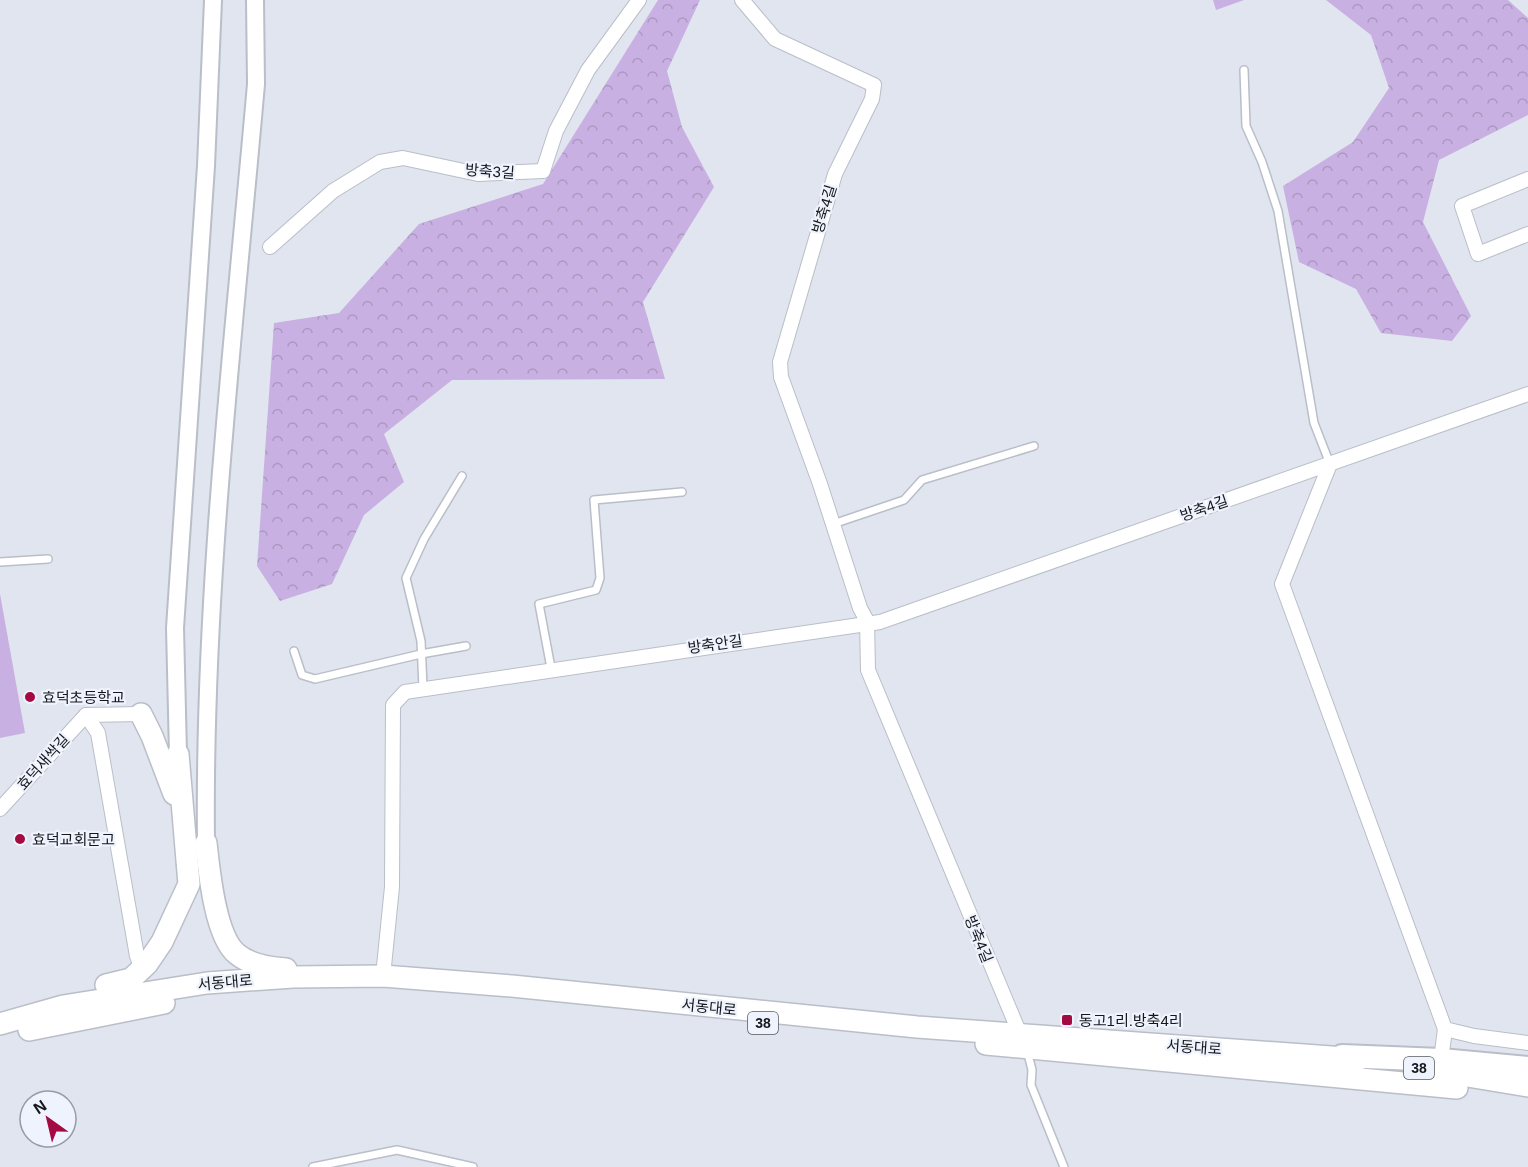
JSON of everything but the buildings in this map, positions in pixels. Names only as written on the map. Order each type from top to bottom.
[{"type":"highway","points":[[1342,1056],[1441,1060],[1528,1068]]},
{"type":"main road","points":[[141,714],[152,736],[182,816]]},
{"type":"main road","points":[[34,1014],[79,992],[131,979],[142,969],[162,942],[189,884],[178,753]]},
{"type":"main road","points":[[206,843],[221,929],[236,954],[267,968],[346,972],[373,977]]},
{"type":"main road","name":"서동대로","points":[[0,1024],[34,1014],[117,996],[207,983],[293,977],[373,977],[512,986],[916,1027],[1364,1077],[1528,1098]]},
{"type":"main road","name":"서동대로","points":[[0,1038],[99,1014],[240,992],[378,987],[1023,1040],[1342,1056],[1528,1086]]},
{"type":"street","points":[[178,753],[175,628],[206,166],[213,0]]},
{"type":"street","points":[[206,843],[205,756],[210,620],[256,84],[255,0]]},
{"type":"street","name":"방축3길","points":[[270,247],[333,191],[380,162],[403,158],[478,174],[543,171],[556,131],[588,70],[624,16],[639,0]]},
{"type":"street","name":"방축4길","points":[[742,0],[775,39],[874,85],[872,99],[835,174],[780,362],[781,377],[860,608],[874,622]]},
{"type":"street","points":[[1528,179],[1462,206],[1478,254],[1528,234]]},
{"type":"street","name":"방축4길","points":[[874,622],[1528,394]]},
{"type":"street","points":[[1330,464],[1282,585],[1445,1029],[1441,1060]]},
{"type":"street","name":"방축4길","points":[[874,622],[868,670],[1023,1040]]},
{"type":"street","name":"방축안길","points":[[373,977],[392,887],[393,705],[405,692],[551,668],[874,622]]},
{"type":"street","points":[[86,715],[141,714]]},
{"type":"street","points":[[86,715],[98,733],[137,956],[142,969]]},
{"type":"street","name":"효덕새싹길","points":[[0,809],[86,715]]},
{"type":"street","points":[[1445,1029],[1474,1036],[1528,1043]]},
{"type":"lane","points":[[1244,70],[1246,126],[1262,162],[1278,211],[1314,423],[1330,464]]},
{"type":"lane","points":[[833,524],[904,500],[922,480],[1034,446]]},
{"type":"lane","points":[[423,688],[421,654],[406,578],[424,539],[462,476]]},
{"type":"lane","points":[[551,668],[539,604],[596,590],[600,578],[594,500],[682,492]]},
{"type":"lane","points":[[0,562],[48,559]]},
{"type":"lane","points":[[294,651],[302,675],[315,679],[466,646]]},
{"type":"lane","points":[[1023,1040],[1032,1070],[1032,1085],[1064,1167]]},
{"type":"lane","points":[[313,1167],[398,1150],[473,1167]]},
{"type":"green space","points":[[658,0],[700,0],[667,71],[682,127],[714,187],[643,302],[665,379],[452,380],[384,434],[404,482],[364,515],[332,584],[280,601],[257,566],[274,323],[339,313],[419,224],[543,184]]},
{"type":"green space","points":[[1213,0],[1244,0],[1216,10]]},
{"type":"green space","points":[[1326,0],[1508,0],[1528,18],[1528,115],[1439,160],[1423,222],[1471,316],[1452,341],[1381,333],[1356,289],[1299,262],[1283,186],[1353,142],[1389,88],[1371,35]]},
{"type":"green space","points":[[0,594],[25,733],[0,738]]},
{"type":"place","name":"효덕초등학교","points":[[30,697]]},
{"type":"place","name":"효덕교회문고","points":[[20,839]]},
{"type":"place","name":"동고1리.방축4리","points":[[1067,1020]]}]
